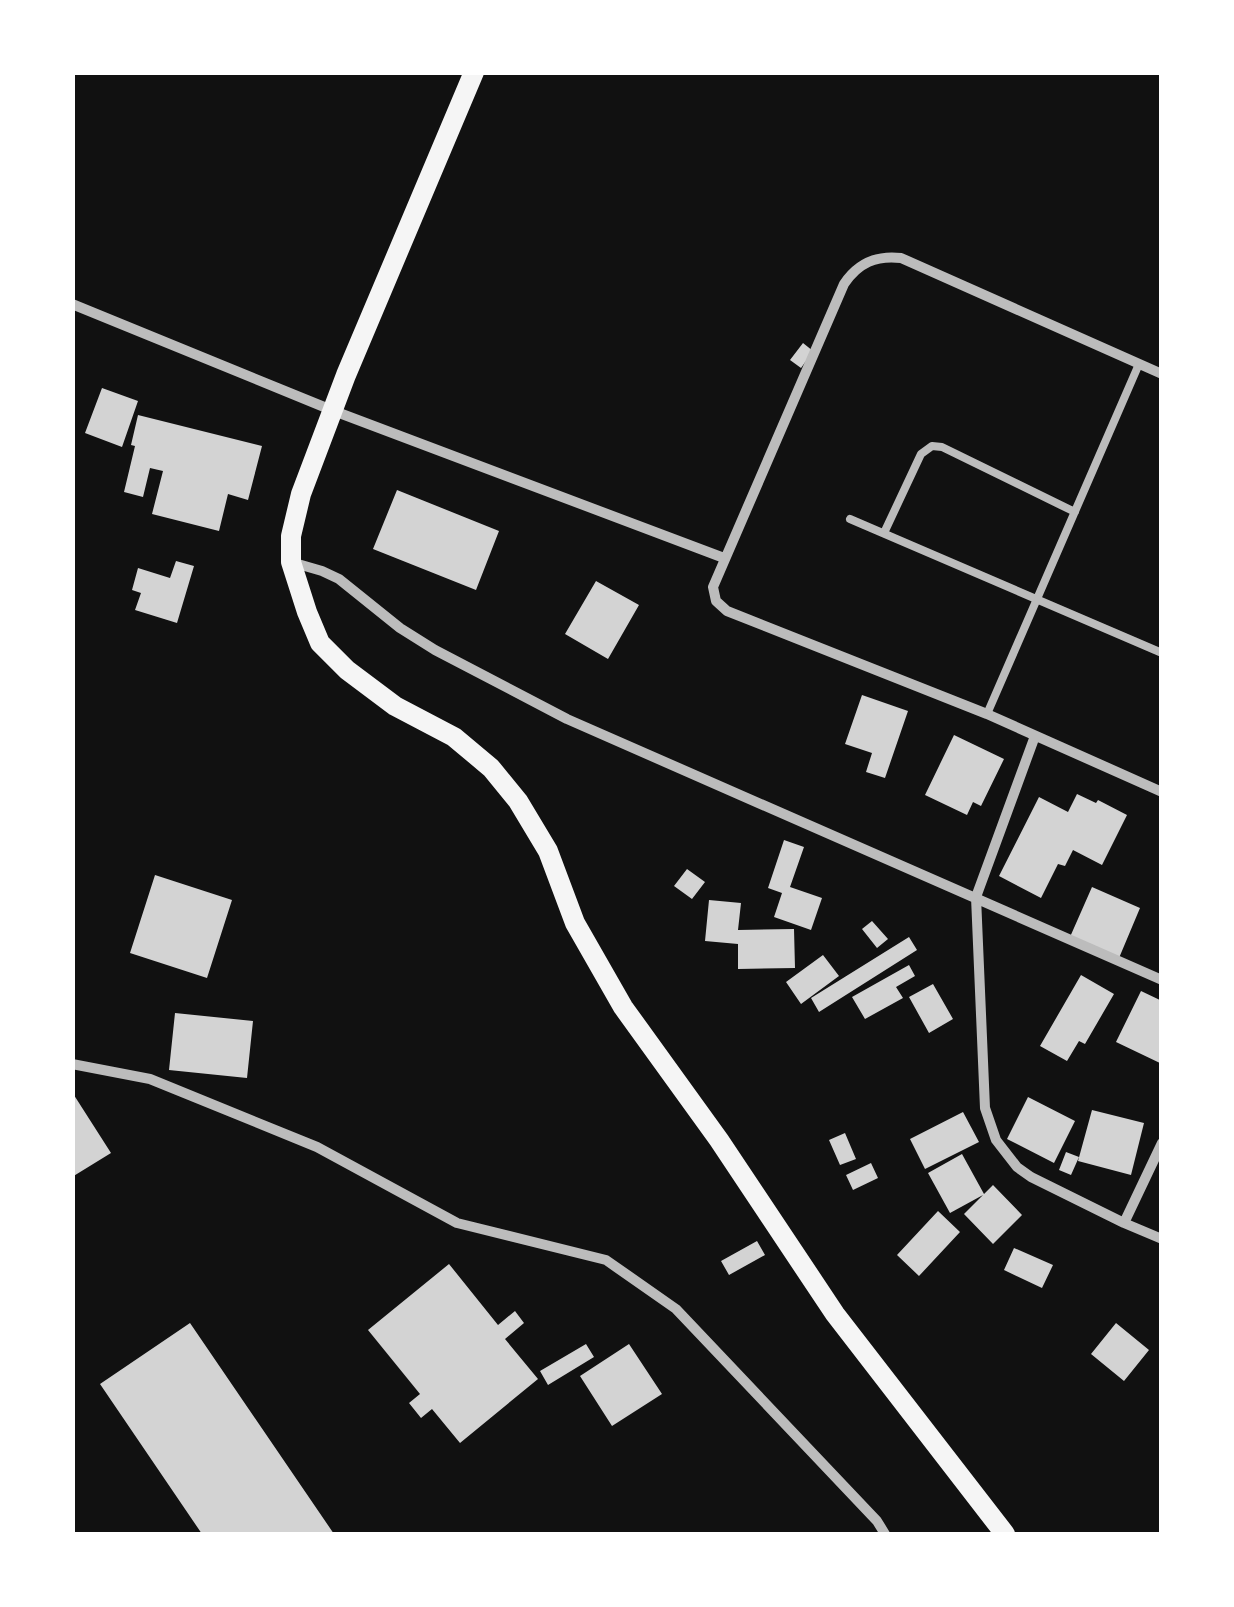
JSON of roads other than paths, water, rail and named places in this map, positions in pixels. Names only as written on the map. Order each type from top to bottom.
[{"type":"main road","points":[[474,72],[346,375],[301,494],[290,536],[292,562],[306,612],[320,643],[347,670],[395,706],[454,737],[491,768],[518,801],[548,850],[575,923],[623,1007],[719,1140],[835,1314],[1005,1534]]},
{"type":"street","points":[[1162,374],[901,258],[868,261],[850,274],[844,284],[713,587],[716,601],[727,611],[987,714],[1162,792]]},
{"type":"street","points":[[72,304],[334,411],[724,558]]},
{"type":"street","points":[[292,562],[339,579],[400,628],[435,650],[568,719],[1162,980]]},
{"type":"street","points":[[1035,736],[976,898],[985,1108],[996,1140],[1017,1167],[1162,1239]]},
{"type":"street","points":[[72,1064],[150,1080],[318,1146],[456,1223],[606,1260],[676,1309],[886,1534]]},
{"type":"street","points":[[1124,1223],[1162,1143]]},
{"type":"lane","points":[[987,714],[1139,364]]},
{"type":"lane","points":[[884,533],[921,454],[932,446],[942,447],[1074,512]]},
{"type":"lane","points":[[850,519],[1162,653]]}]
